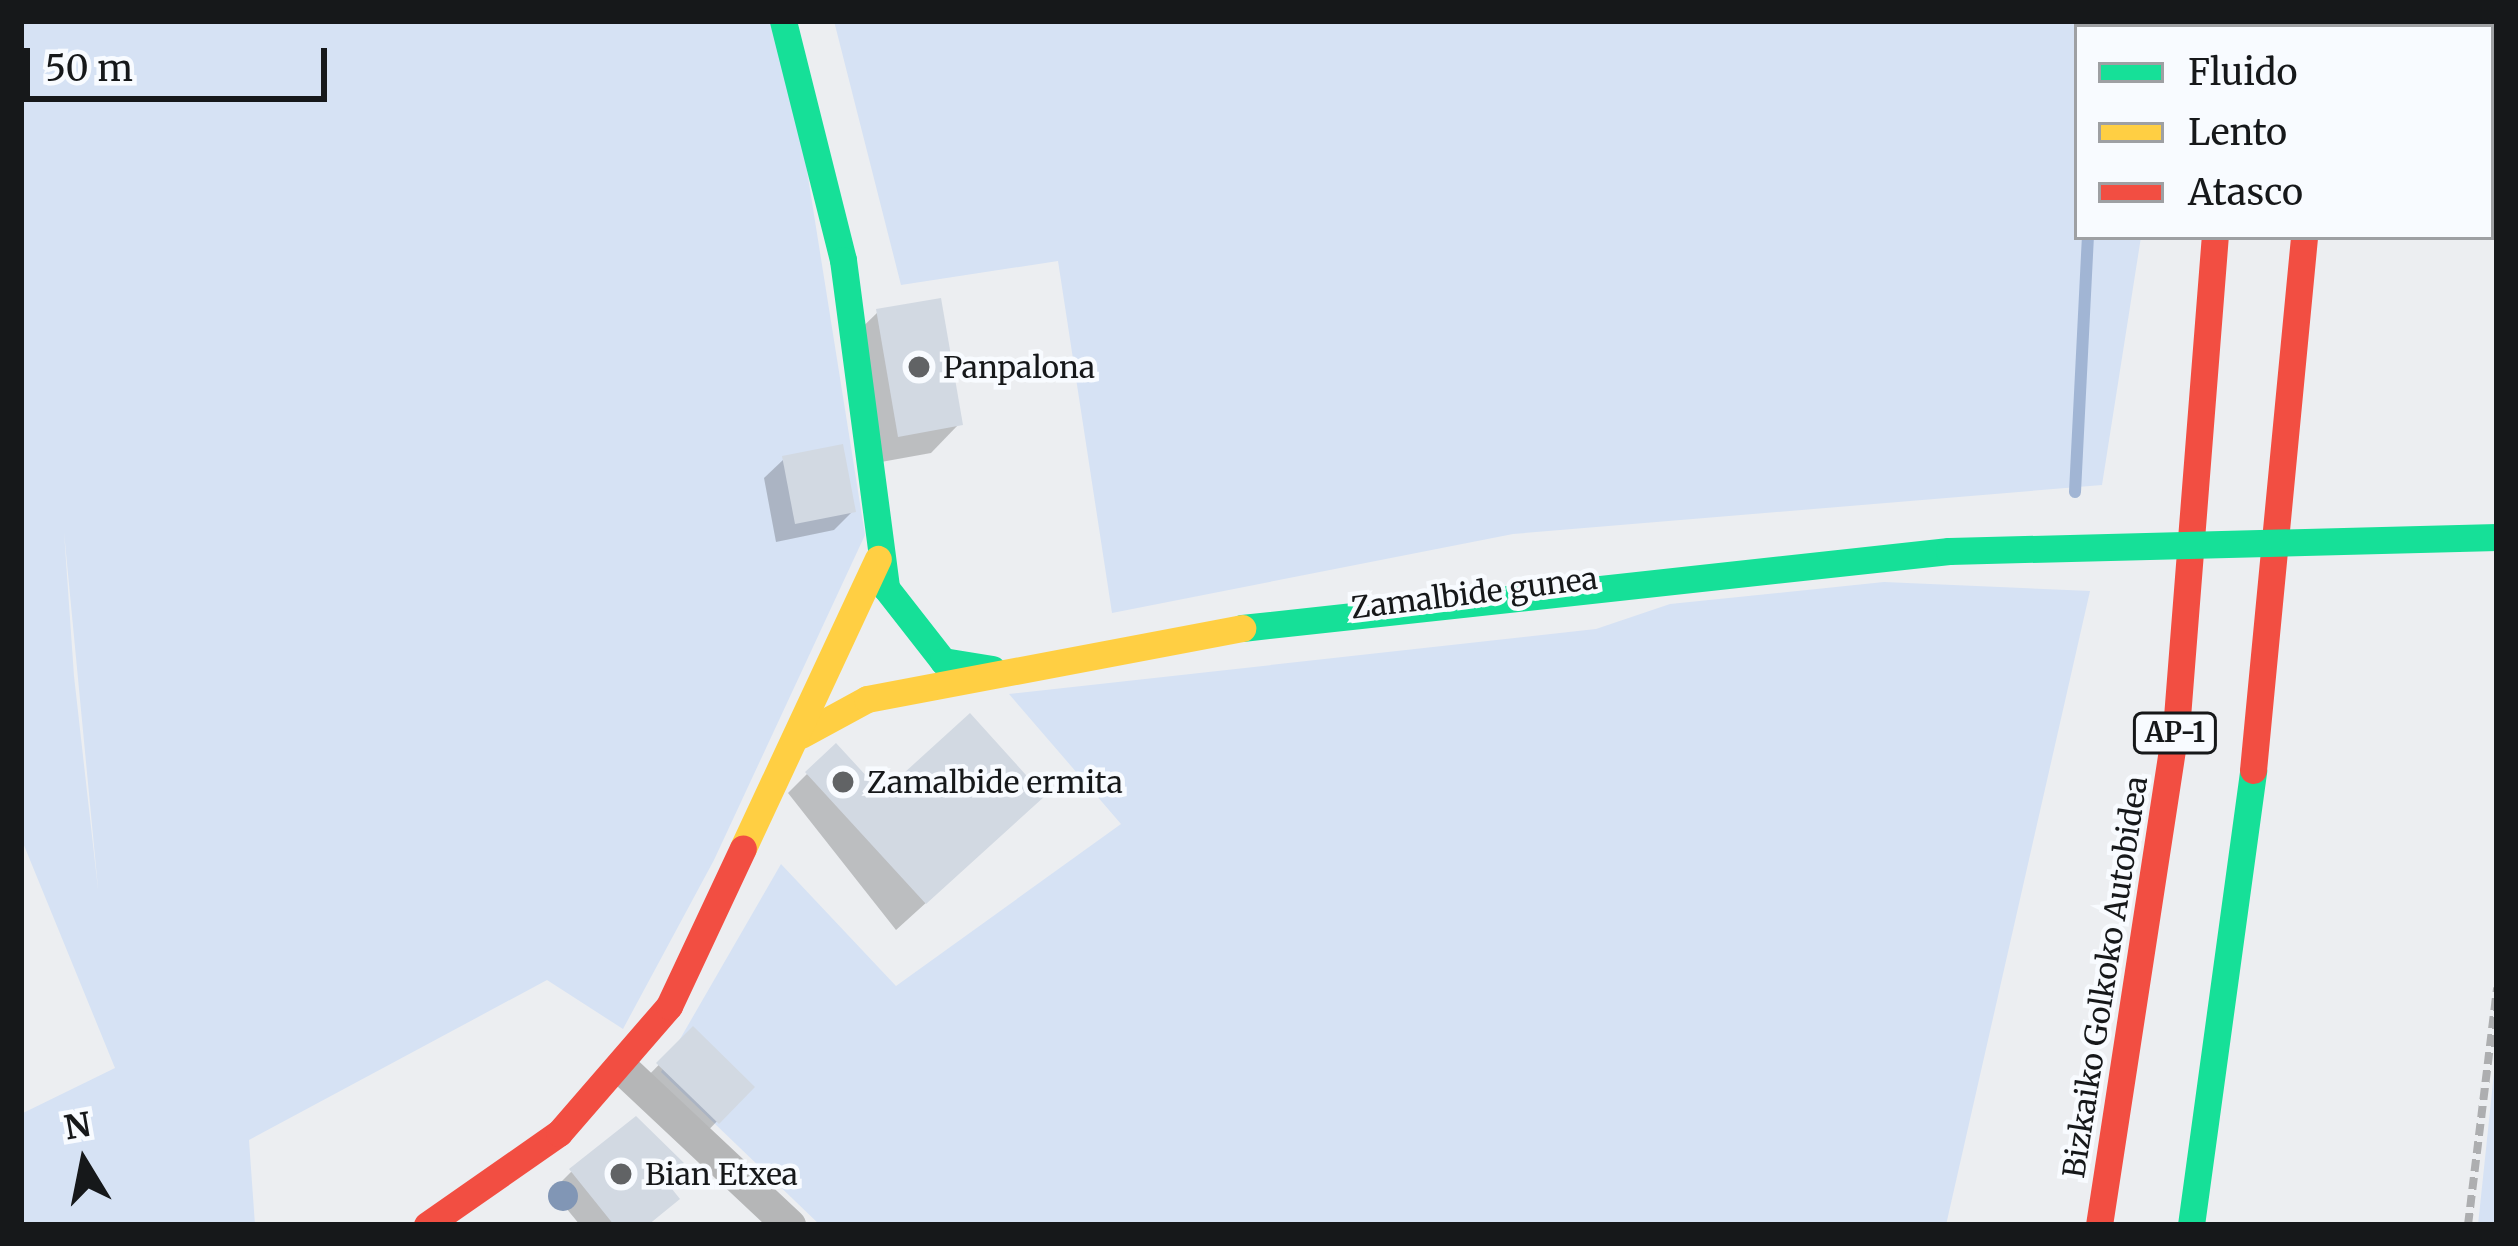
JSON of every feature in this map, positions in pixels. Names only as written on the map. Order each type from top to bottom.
[{"type":"main road","points":[[783,21],[867,394],[878,560],[899,614],[943,661]]},
{"type":"main road","name":"Bizkaiko Golkoko Autobidea","points":[[2099,1225],[2174,741],[2215,240]]},
{"type":"main road","name":"AP-1","points":[[2191,1225],[2236,951],[2304,240]]},
{"type":"main road","name":"Zamalbide gunea","points":[[801,735],[844,706],[1002,671],[1492,588],[1949,551],[2497,537]]},
{"type":"main road","points":[[427,1225],[559,1133],[623,1069],[669,1006],[825,685],[878,560]]},
{"type":"main road","points":[[825,685],[873,662],[943,661],[1002,671]]},
{"type":"street","points":[[623,1069],[789,1225]]},
{"type":"path","points":[[2468,1225],[2497,988]]},
{"type":"shaded area","points":[[21,21],[771,21],[794,89],[865,535],[714,860],[623,1029],[547,980],[249,1140],[255,1225],[21,1225],[21,1114],[115,1068],[21,838]],"holes":[[[64,532],[98,889],[74,676]]]},
{"type":"shaded area","points":[[834,21],[2157,21],[2074,24],[2074,240],[2141,240],[2102,485],[1513,534],[1112,613],[1058,261],[901,285]]},
{"type":"shaded area","points":[[1884,582],[2090,591],[1946,1225],[820,1225],[661,1072],[781,864],[896,986],[1121,824],[1009,694],[1596,629],[1670,604]]},
{"type":"shaded area","points":[[2497,1044],[2497,1225],[2478,1225]]},
{"type":"building","name":"Panpalona","points":[[941,298],[963,425],[898,437],[876,309]]},
{"type":"building","points":[[843,444],[856,512],[795,524],[782,456]]},
{"type":"building","points":[[970,713],[1045,796],[926,904],[805,772],[836,743],[882,793]]},
{"type":"building","points":[[693,1026],[755,1087],[719,1124],[656,1063]]},
{"type":"building","name":"Bian Etxea","points":[[636,1116],[684,1163],[664,1179],[680,1199],[648,1225],[614,1225],[569,1169]]},
{"type":"waterway","points":[[2075,492],[2088,240]]},
{"type":"traffic: fast","points":[[783,21],[843,260],[886,588],[943,661],[992,669]]},
{"type":"traffic: fast","points":[[1949,551],[2497,537]]},
{"type":"traffic: fast","points":[[1242,628],[1949,551]]},
{"type":"traffic: fast","points":[[2191,1225],[2253,770]]},
{"type":"traffic: slow","points":[[743,848],[878,559]]},
{"type":"traffic: slow","points":[[801,735],[867,699],[1242,628]]},
{"type":"traffic: jam","points":[[2099,1225],[2177,717],[2215,240]]},
{"type":"traffic: jam","points":[[2253,770],[2304,240]]},
{"type":"traffic: jam","points":[[427,1225],[559,1133],[669,1006],[743,848]]},
{"type":"place","name":"Panpalona","points":[[919,367]]},
{"type":"place","name":"Zamalbide ermita","points":[[843,782]]},
{"type":"place","name":"Bian Etxea","points":[[621,1174]]}]
